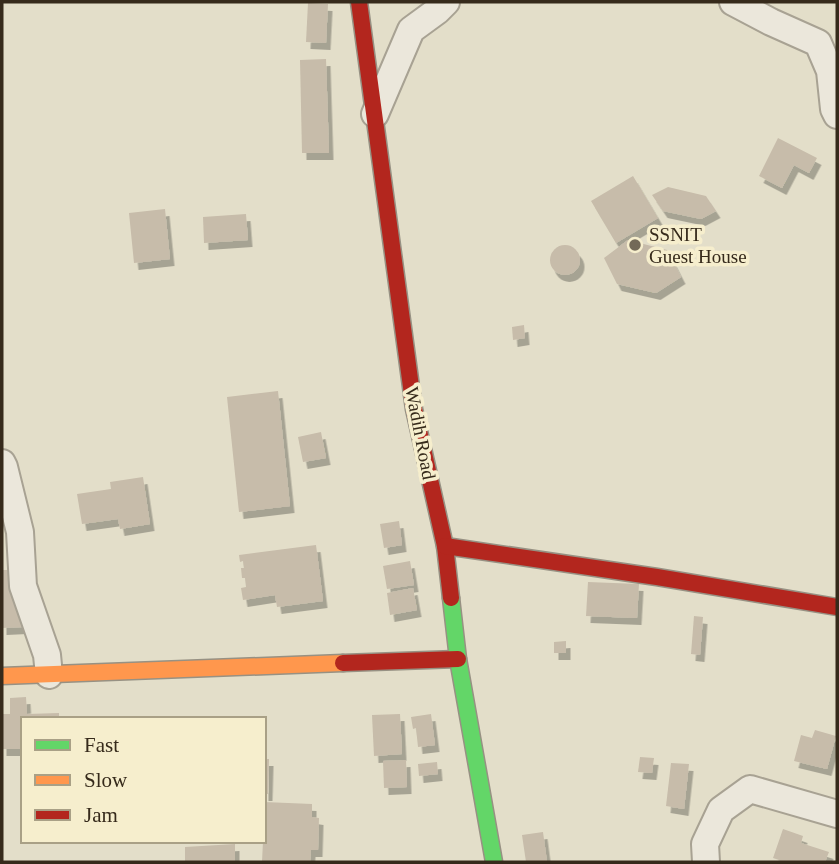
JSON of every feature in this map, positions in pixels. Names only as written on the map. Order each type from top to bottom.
[{"type":"street","name":"Wadih Road","points":[[359,2],[414,410],[444,546],[458,659],[495,862]]},
{"type":"street","points":[[374,115],[411,30],[446,2]]},
{"type":"street","points":[[733,2],[771,22],[828,45],[837,115]]},
{"type":"street","points":[[2,463],[20,532],[23,586],[47,655],[49,675]]},
{"type":"street","points":[[444,546],[837,607]]},
{"type":"street","points":[[2,676],[458,659]]},
{"type":"street","points":[[706,862],[705,844],[721,810],[750,789],[837,814]]},
{"type":"building","points":[[308,3],[328,4],[326,43],[306,42]]},
{"type":"building","points":[[326,59],[329,153],[302,153],[300,60]]},
{"type":"building","points":[[778,138],[817,158],[809,173],[794,165],[782,188],[759,176]]},
{"type":"building","points":[[633,176],[658,218],[616,243],[591,201]]},
{"type":"building","points":[[668,187],[706,196],[716,211],[701,219],[663,211],[652,195]]},
{"type":"building","points":[[165,209],[170,259],[134,263],[129,213]]},
{"type":"building","points":[[246,214],[248,240],[204,243],[203,217]]},
{"type":"building","points":[[628,240],[667,250],[681,277],[656,293],[617,284],[604,258]]},
{"type":"building","points":[[565,245],[571,246],[579,254],[579,266],[571,274],[565,275],[559,274],[551,266],[550,260],[551,254],[559,246]]},
{"type":"building","points":[[524,325],[525,338],[513,340],[512,327]]},
{"type":"building","points":[[278,391],[290,506],[239,512],[227,397]]},
{"type":"building","points":[[321,432],[326,458],[303,462],[298,437]]},
{"type":"building","points":[[143,477],[150,524],[120,529],[118,519],[82,524],[77,494],[111,489],[110,482]]},
{"type":"building","points":[[399,521],[402,545],[384,548],[380,524]]},
{"type":"building","points":[[316,545],[323,601],[277,607],[275,595],[243,600],[241,588],[246,587],[245,578],[242,578],[243,561],[240,562],[239,555]]},
{"type":"building","points":[[410,561],[414,585],[387,589],[383,566]]},
{"type":"building","points":[[2,570],[13,570],[15,609],[22,608],[23,627],[2,628]]},
{"type":"building","points":[[588,582],[639,584],[637,618],[586,616]]},
{"type":"building","points":[[413,588],[417,610],[390,615],[387,593]]},
{"type":"building","points":[[694,616],[703,617],[700,655],[691,654]]},
{"type":"building","points":[[566,641],[566,653],[554,653],[554,642]]},
{"type":"building","points":[[26,697],[27,714],[59,713],[59,717],[21,717],[21,749],[2,749],[2,714],[10,714],[10,698]]},
{"type":"building","points":[[400,714],[402,754],[374,756],[372,715]]},
{"type":"building","points":[[431,714],[435,745],[418,747],[416,728],[413,729],[411,717]]},
{"type":"building","points":[[815,730],[836,736],[827,769],[794,761],[801,735],[812,738]]},
{"type":"building","points":[[640,757],[654,758],[652,773],[638,772]]},
{"type":"building","points":[[266,759],[269,759],[266,794]]},
{"type":"building","points":[[406,760],[407,787],[384,788],[383,761]]},
{"type":"building","points":[[437,762],[438,774],[419,776],[418,764]]},
{"type":"building","points":[[671,763],[689,764],[684,809],[666,806]]},
{"type":"building","points":[[266,802],[312,804],[312,817],[319,818],[318,850],[311,850],[310,862],[262,862],[263,843],[266,843]]},
{"type":"building","points":[[783,829],[803,836],[801,843],[829,852],[825,862],[782,862],[773,858]]},
{"type":"building","points":[[543,832],[547,862],[526,862],[522,835]]},
{"type":"building","points":[[235,844],[235,862],[185,862],[185,847]]},
{"type":"traffic: fast","points":[[451,598],[458,659],[494,862]]},
{"type":"traffic: slow","points":[[2,676],[343,663]]},
{"type":"traffic: jam","points":[[359,2],[414,409],[445,546],[451,598]]},
{"type":"traffic: jam","points":[[445,546],[837,607]]},
{"type":"traffic: jam","points":[[343,663],[458,659]]},
{"type":"place","name":"SSNIT Guest House","points":[[635,245]]}]
